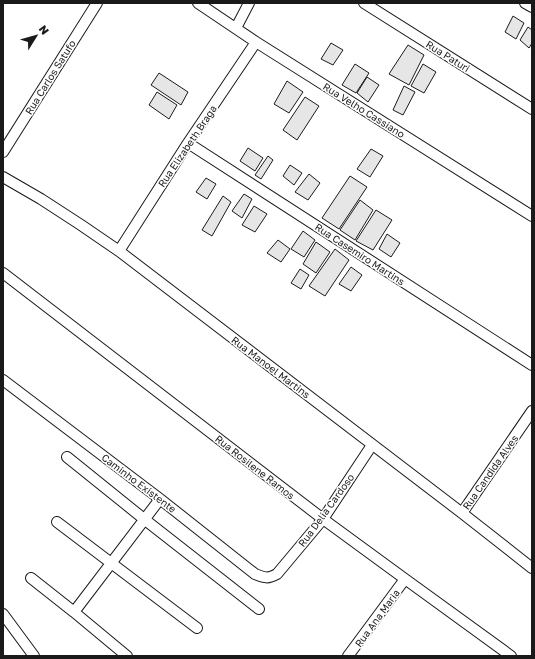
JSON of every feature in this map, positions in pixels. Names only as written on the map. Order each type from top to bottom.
[{"type":"street","name":"Rua Carlos Satufo","points":[[3,152],[97,3]]},
{"type":"street","name":"Rua Velho Cassiano","points":[[198,3],[256,42],[532,216]]},
{"type":"street","points":[[236,28],[249,3]]},
{"type":"street","name":"Rua Paturi","points":[[364,3],[532,109]]},
{"type":"street","points":[[525,3],[532,7]]},
{"type":"street","name":"Rua Elizabeth Braga","points":[[119,251],[188,143],[256,42]]},
{"type":"street","name":"Rua Casemiro Martins","points":[[188,143],[532,365]]},
{"type":"street","name":"Rua Manoel Martins","points":[[3,177],[41,199],[119,251],[532,568]]},
{"type":"street","name":"Rua Rosilene Ramos","points":[[3,272],[323,519],[511,656]]},
{"type":"street","name":"Caminho Existente","points":[[4,382],[160,499],[255,574],[269,578],[277,574]]},
{"type":"street","name":"Rua Candida Alves","points":[[462,513],[532,411]]},
{"type":"street","name":"Rua Delia Cardoso","points":[[277,574],[323,519],[372,445]]},
{"type":"street","points":[[67,457],[259,609]]},
{"type":"street","points":[[74,612],[160,499]]},
{"type":"street","points":[[57,522],[197,628]]},
{"type":"street","points":[[31,578],[127,656]]},
{"type":"street","name":"Rua Ana Maria","points":[[348,656],[405,580]]},
{"type":"street","points":[[3,614],[34,656]]},
{"type":"building","points":[[513,16],[524,23],[516,39],[505,32]]},
{"type":"building","points":[[528,27],[532,30],[532,43],[529,48],[520,40]]},
{"type":"building","points":[[331,43],[343,50],[333,65],[321,59]]},
{"type":"building","points":[[408,45],[424,55],[409,85],[389,74]]},
{"type":"building","points":[[355,64],[369,73],[356,93],[342,85]]},
{"type":"building","points":[[423,64],[436,72],[424,93],[411,86]]},
{"type":"building","points":[[159,73],[188,92],[181,105],[151,85]]},
{"type":"building","points":[[367,77],[379,85],[368,102],[357,93]]},
{"type":"building","points":[[287,81],[303,92],[289,113],[274,104]]},
{"type":"building","points":[[404,86],[415,92],[403,115],[393,110]]},
{"type":"building","points":[[157,92],[177,105],[169,119],[149,105]]},
{"type":"building","points":[[305,97],[319,106],[297,140],[283,130]]},
{"type":"building","points":[[248,148],[263,158],[255,171],[240,161]]},
{"type":"building","points":[[371,149],[383,156],[370,177],[357,169]]},
{"type":"building","points":[[268,156],[273,160],[261,179],[255,175]]},
{"type":"building","points":[[290,165],[302,173],[294,185],[283,176]]},
{"type":"building","points":[[309,174],[320,183],[308,200],[295,192]]},
{"type":"building","points":[[350,176],[367,187],[339,229],[322,218]]},
{"type":"building","points":[[206,178],[216,184],[207,199],[196,192]]},
{"type":"building","points":[[244,194],[252,199],[242,218],[232,211]]},
{"type":"building","points":[[223,196],[231,202],[212,236],[202,230]]},
{"type":"building","points":[[360,200],[373,210],[355,240],[340,230]]},
{"type":"building","points":[[254,206],[267,214],[255,232],[242,225]]},
{"type":"building","points":[[376,210],[392,220],[373,250],[356,241]]},
{"type":"building","points":[[303,231],[315,240],[304,257],[291,249]]},
{"type":"building","points":[[387,234],[400,243],[391,257],[379,249]]},
{"type":"building","points":[[278,240],[290,249],[281,262],[267,253]]},
{"type":"building","points":[[316,242],[330,252],[316,273],[303,264]]},
{"type":"building","points":[[335,249],[349,260],[325,296],[309,286]]},
{"type":"building","points":[[351,267],[362,275],[351,291],[339,284]]},
{"type":"building","points":[[300,269],[309,275],[301,289],[291,283]]}]
